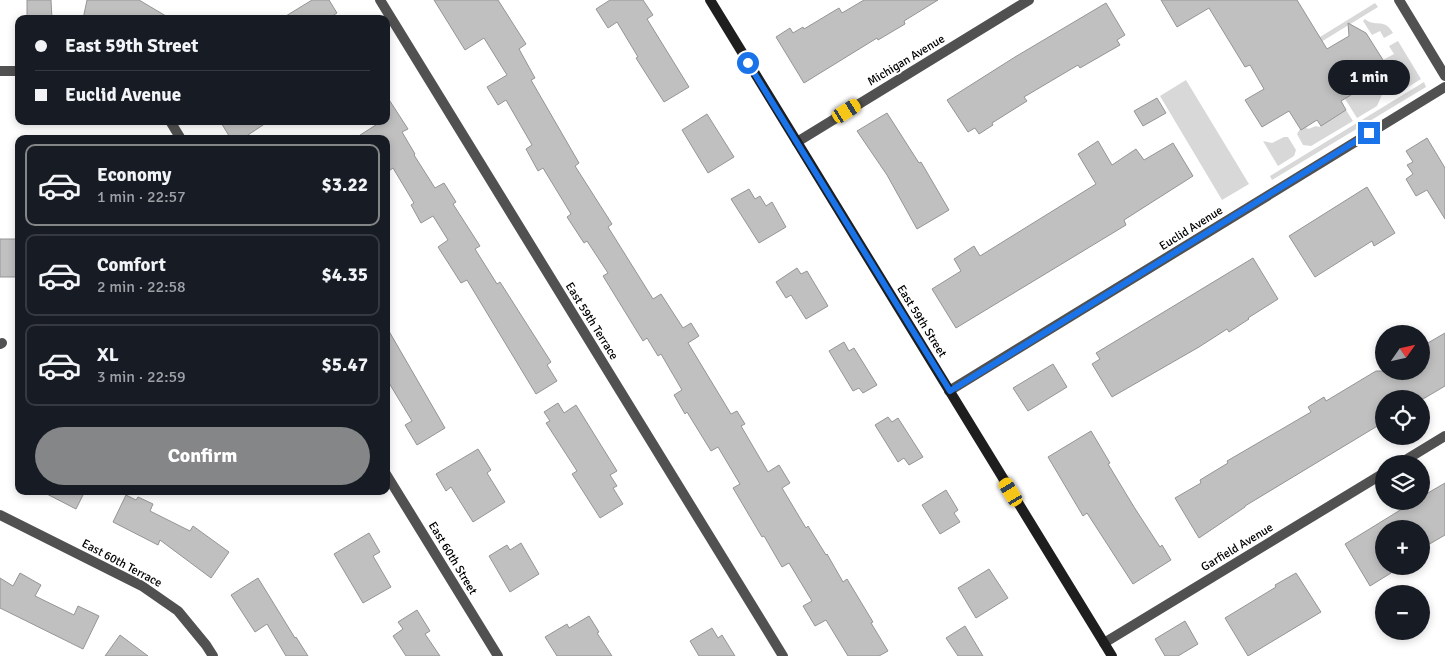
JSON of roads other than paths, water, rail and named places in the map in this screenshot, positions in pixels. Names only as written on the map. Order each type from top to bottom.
[{"type":"street","name":"East 59th Terrace","points":[[380,0],[389,15]]},
{"type":"street","name":"East 59th Street","points":[[710,0],[1112,656]]},
{"type":"street","name":"Michigan Avenue","points":[[797,142],[1029,0]]},
{"type":"street","points":[[1399,0],[1445,76]]},
{"type":"street","name":"East 59th Terrace","points":[[390,16],[782,656]]},
{"type":"street","points":[[0,71],[15,71]]},
{"type":"street","name":"Euclid Avenue","points":[[950,391],[1445,87]]},
{"type":"street","points":[[1414,455],[1445,436]]},
{"type":"street","name":"Garfield Avenue","points":[[1104,643],[1375,478]]},
{"type":"street","name":"East 60th Street","points":[[390,480],[498,656]]},
{"type":"street","name":"East 60th Terrace","points":[[0,516],[142,586],[178,611],[214,656]]}]
